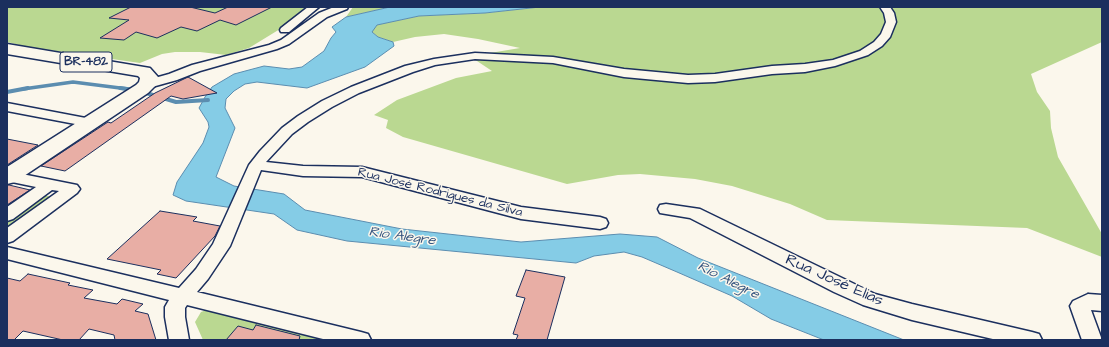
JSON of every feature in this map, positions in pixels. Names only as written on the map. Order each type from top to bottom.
[{"type":"highway","name":"BR-482","points":[[7,49],[144,72],[149,77],[140,90]]},
{"type":"highway","points":[[8,176],[140,90]]},
{"type":"street","points":[[140,90],[196,68],[260,46],[291,26],[314,7]]},
{"type":"street","points":[[196,68],[273,47],[285,42],[323,15],[343,7]]},
{"type":"street","points":[[179,340],[175,307],[212,260],[221,246],[256,165],[264,154],[287,131],[327,104],[396,74],[427,64],[475,56],[553,60],[624,74],[688,79],[715,78],[772,70],[805,68],[835,63],[864,53],[878,44],[886,35],[891,22],[889,13],[885,7]]},
{"type":"street","points":[[7,107],[91,123]]},
{"type":"street","name":"Rua José Rodrigues da Silva","points":[[256,165],[303,171],[362,172],[521,213],[600,223]]},
{"type":"street","points":[[7,237],[72,189],[8,176]]},
{"type":"street","points":[[7,216],[50,184]]},
{"type":"street","name":"Rua José Elias","points":[[666,209],[694,213],[870,300],[912,312],[1032,340]]},
{"type":"street","points":[[7,253],[360,340]]},
{"type":"street","points":[[1092,340],[1080,306],[1088,302],[1102,303]]},
{"type":"green space","points":[[7,7],[309,7],[280,29],[249,48],[226,55],[200,52],[175,52],[162,54],[140,63],[28,47],[7,42]]},
{"type":"green space","points":[[353,7],[390,7],[346,17]]},
{"type":"green space","points":[[540,7],[1102,7],[1102,42],[1031,74],[1037,92],[1050,111],[1051,128],[1058,157],[1102,234],[1102,257],[1027,228],[827,220],[790,204],[732,186],[695,179],[640,174],[618,175],[567,184],[403,137],[386,128],[388,120],[374,115],[397,100],[456,78],[492,71],[474,59],[490,53],[520,48],[478,39],[444,34],[415,37],[393,42],[378,37],[371,31],[376,25],[419,16],[485,13]]},
{"type":"green space","points":[[43,195],[56,198],[7,233],[7,220]]},
{"type":"green space","points":[[209,309],[335,340],[203,340],[195,322],[201,312]]},
{"type":"water","name":"Rio Alegre","points":[[390,7],[540,7],[485,13],[419,16],[377,25],[372,32],[378,37],[393,42],[394,46],[365,67],[307,88],[257,82],[245,84],[234,91],[226,99],[225,108],[235,128],[216,177],[234,186],[284,194],[305,210],[402,229],[521,242],[620,234],[657,237],[698,258],[904,340],[824,340],[771,319],[732,296],[642,257],[624,252],[594,256],[576,263],[347,241],[297,230],[274,214],[186,201],[173,195],[177,182],[203,143],[209,127],[208,122],[199,108],[212,87],[234,74],[264,66],[289,69],[302,67],[324,51],[336,32],[332,27],[346,17]]},
{"type":"building","points":[[131,7],[190,7],[215,13],[228,7],[272,7],[236,25],[220,20],[197,31],[181,27],[157,38],[136,32],[124,40],[100,38],[129,20],[109,18]]},
{"type":"building","points":[[188,77],[217,93],[183,99],[171,96],[65,171],[41,166],[108,122],[111,123],[155,93]]},
{"type":"building","points":[[7,139],[38,145],[7,165]]},
{"type":"building","points":[[7,185],[9,185],[30,190],[7,205]]},
{"type":"building","points":[[160,211],[197,217],[193,221],[220,226],[215,236],[176,278],[157,274],[161,270],[107,259]]},
{"type":"building","points":[[526,270],[565,277],[547,340],[516,340],[518,335],[513,334],[525,298],[516,296]]},
{"type":"building","points":[[28,274],[70,283],[68,285],[93,290],[84,298],[117,304],[122,299],[143,304],[135,311],[148,314],[156,340],[115,340],[114,335],[89,329],[79,340],[63,340],[23,331],[14,340],[7,340],[7,278],[20,281]]},
{"type":"building","points":[[256,325],[300,336],[299,340],[226,340],[238,326],[253,330]]},
{"type":"waterway","points":[[23,89],[73,82],[128,89]]},
{"type":"waterway","points":[[7,92],[28,88]]},
{"type":"waterway","points":[[120,88],[134,90]]},
{"type":"waterway","points":[[143,92],[176,102],[208,100]]}]
